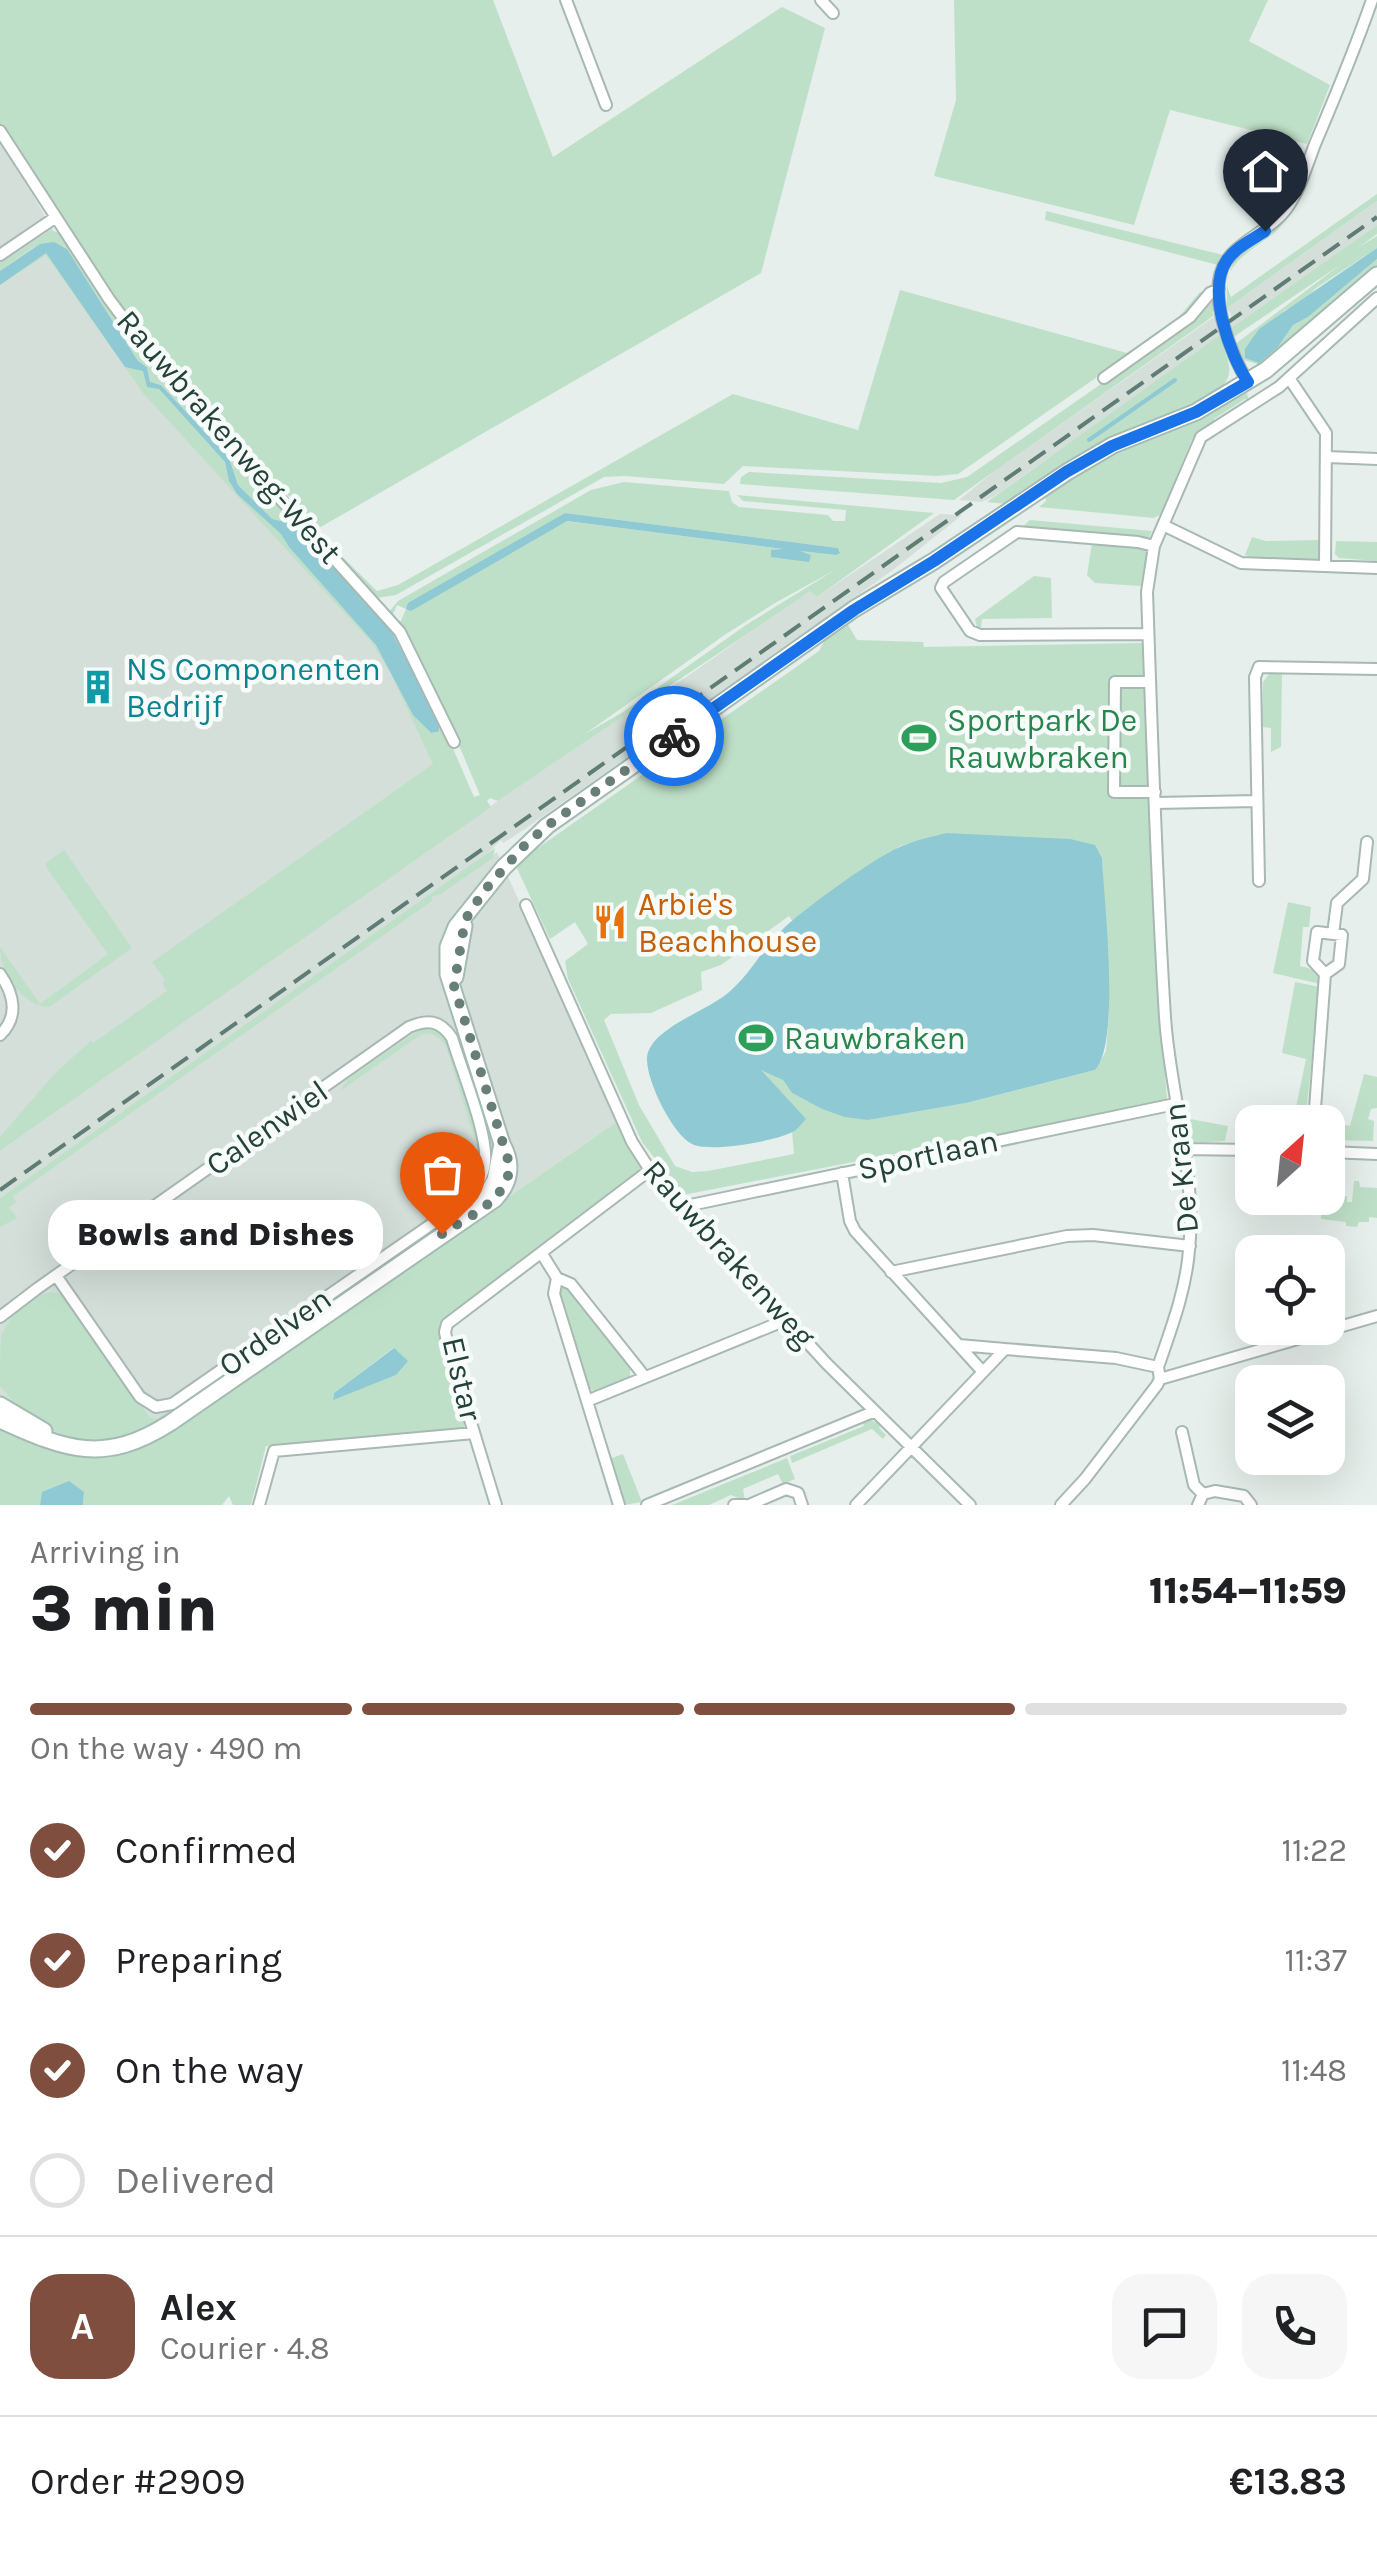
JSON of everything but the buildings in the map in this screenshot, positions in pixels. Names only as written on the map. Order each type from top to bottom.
[{"type":"street","points":[[566,0],[606,104]]},
{"type":"street","points":[[820,0],[833,13]]},
{"type":"street","points":[[1248,382],[1228,343],[1219,289],[1221,270],[1228,259],[1265,231],[1295,193],[1372,0]]},
{"type":"street","name":"Rauwbrakenweg-West","points":[[0,131],[109,299],[150,354],[400,632],[454,742]]},
{"type":"street","points":[[0,255],[56,217]]},
{"type":"street","points":[[0,1420],[70,1448],[113,1448],[151,1435],[477,1209],[495,1180],[502,1144],[454,986],[465,920],[504,866],[547,826],[854,610],[1102,451],[1196,412],[1282,359],[1377,275]]},
{"type":"street","points":[[1104,378],[1190,317],[1210,293],[1219,289]]},
{"type":"street","points":[[1325,566],[1326,433],[1289,378],[1377,298]]},
{"type":"street","name":"De Kraan","points":[[1061,1505],[1086,1480],[1144,1405],[1159,1373],[1190,1246],[1189,1179],[1166,1030],[1148,634],[1148,576],[1154,546],[1196,445],[1289,378]]},
{"type":"street","points":[[1326,457],[1377,459]]},
{"type":"street","points":[[1163,525],[1242,563],[1377,568]]},
{"type":"street","points":[[1148,634],[980,635],[970,631],[941,588],[944,582],[1016,532],[1154,546]]},
{"type":"street","points":[[1258,881],[1255,676],[1259,667],[1377,668]]},
{"type":"street","points":[[1150,682],[1115,682],[1114,792],[1257,801]]},
{"type":"street","points":[[1334,934],[1337,903],[1363,878],[1368,842]]},
{"type":"street","name":"Rauwbrakenweg","points":[[526,905],[632,1142],[650,1170],[873,1412],[970,1505]]},
{"type":"street","points":[[1315,1105],[1325,974],[1313,961],[1317,932],[1342,935],[1339,964],[1325,974]]},
{"type":"street","points":[[0,974],[12,999],[14,1014],[0,1035]]},
{"type":"street","name":"Ordelven","points":[[57,1277],[140,1397],[156,1407],[172,1404],[462,1203],[474,1189],[485,1163],[482,1136],[452,1038],[435,1022]]},
{"type":"street","name":"Calenwiel","points":[[0,1326],[2,1315],[409,1028],[435,1022]]},
{"type":"street","name":"Sportlaan","points":[[681,1207],[1175,1104]]},
{"type":"street","points":[[1184,1149],[1235,1150]]},
{"type":"street","points":[[1345,1153],[1377,1154]]},
{"type":"street","name":"Elstar","points":[[496,1505],[448,1347],[448,1324],[650,1170]]},
{"type":"street","points":[[842,1173],[850,1222],[983,1372]]},
{"type":"street","points":[[891,1272],[1067,1236],[1093,1235],[1190,1246]]},
{"type":"street","points":[[542,1254],[557,1278],[571,1284],[645,1378]]},
{"type":"street","points":[[557,1278],[554,1294],[619,1505]]},
{"type":"street","points":[[958,1345],[1116,1358],[1159,1373],[1377,1316]]},
{"type":"street","points":[[587,1401],[786,1320]]},
{"type":"street","points":[[856,1505],[1005,1348]]},
{"type":"street","points":[[0,1405],[81,1448]]},
{"type":"street","points":[[647,1505],[873,1412]]},
{"type":"street","points":[[1182,1432],[1201,1499],[1215,1491],[1244,1496],[1250,1505]]},
{"type":"street","points":[[259,1505],[274,1451],[474,1433]]},
{"type":"street","points":[[734,1505],[747,1505],[786,1489],[798,1494],[802,1505]]},
{"type":"shaded area","points":[[0,139],[98,306],[148,374],[374,626],[462,811],[0,1142]]},
{"type":"shaded area","points":[[1377,201],[1377,225],[1231,329],[1227,308]]},
{"type":"shaded area","points":[[1218,314],[1221,335],[1205,348],[993,497],[981,502],[959,500],[996,470]]},
{"type":"shaded area","points":[[940,514],[962,515],[893,570],[758,666],[519,833],[503,843],[501,840],[485,856],[0,1198],[0,1151],[603,727],[685,678],[810,590],[817,597]]},
{"type":"shaded area","points":[[497,852],[618,1121],[168,1433],[136,1449],[102,1457],[77,1455],[8,1428],[0,1430],[0,1202]]},
{"type":"green space","points":[[0,0],[493,0],[553,157],[782,7],[825,28],[761,273],[319,528],[282,489],[307,522],[377,591],[398,585],[733,394],[858,430],[900,290],[1127,353],[1178,318],[1200,292],[1203,294],[1183,317],[958,474],[743,466],[724,484],[604,477],[396,595],[376,598],[151,353],[0,125]]},
{"type":"green space","points":[[954,0],[1268,0],[1249,41],[1330,85],[1307,144],[1170,110],[1134,225],[934,176],[956,100]]},
{"type":"green space","points":[[1311,167],[1304,192],[1288,218],[1275,232],[1240,259],[1230,273],[1236,260],[1286,216]]},
{"type":"green space","points":[[1377,194],[1377,201],[1227,308],[1228,284],[1231,297]]},
{"type":"green space","points":[[1046,211],[1223,255],[1218,265],[1045,220]]},
{"type":"green space","points":[[1377,225],[1377,234],[1359,247],[1377,236],[1377,248],[1316,288],[1300,304],[1284,311],[1259,362],[1278,347],[1293,325],[1377,259],[1377,266],[1261,365],[1244,360],[1234,345],[1340,265],[1232,338],[1230,329]]},
{"type":"green space","points":[[51,230],[62,234],[142,352],[394,628],[474,797],[480,795],[452,730],[399,625],[406,609],[397,605],[392,616],[389,612],[398,601],[591,490],[624,482],[729,491],[732,502],[739,507],[828,515],[833,521],[845,521],[846,510],[743,501],[737,495],[934,513],[817,597],[810,591],[498,801],[490,798],[487,801],[491,807],[0,1151],[0,1137],[56,1072],[91,1041],[167,991],[162,983],[165,980],[152,962],[433,764],[390,672],[371,642],[143,393],[46,255],[0,285],[46,253],[134,368],[143,371],[147,386],[159,389],[225,462],[237,494],[281,534],[376,645],[422,723],[431,733],[440,728],[394,635],[292,525],[272,519],[238,485],[229,458],[161,385],[150,382],[147,367],[138,361],[67,249],[50,243],[23,254],[0,271],[0,263]],"holes":[[[565,513],[838,548],[840,552],[836,555],[800,551],[811,555],[808,562],[783,549],[566,521],[408,610]],[[835,570],[746,625],[623,712],[585,734],[726,634]]]},
{"type":"green space","points":[[1211,298],[1216,300],[1214,315],[954,500],[740,484],[741,477],[749,472],[941,483],[967,477],[1189,323]]},
{"type":"green space","points":[[1220,335],[1229,372],[1217,392],[1080,456],[1007,504],[987,502]]},
{"type":"green space","points":[[1246,391],[1249,400],[1214,419],[1215,423],[1192,439],[1161,514],[1154,518],[1039,507],[1046,501],[1045,492],[1097,461],[1209,412]]},
{"type":"green space","points":[[1030,520],[1152,531],[1148,540],[1020,529]]},
{"type":"green space","points":[[1252,537],[1266,541],[1319,540],[1318,565],[1245,555]]},
{"type":"green space","points":[[1336,541],[1377,542],[1377,561],[1339,558],[1335,554]]},
{"type":"green space","points":[[1092,543],[1147,551],[1141,586],[1095,583],[1087,575]]},
{"type":"green space","points":[[1034,576],[1051,578],[1052,618],[982,619],[981,627],[977,627],[975,619]]},
{"type":"green space","name":"Sportpark De Rauwbraken","points":[[847,623],[857,640],[923,642],[924,647],[1143,643],[1159,1005],[1167,1098],[1163,1102],[683,1195],[642,1142],[568,979],[565,961],[588,944],[575,922],[550,939],[515,864],[819,651],[827,636]],"holes":[[[946,833],[1102,858],[1109,1014],[1106,1051],[1095,1070],[966,1103],[868,1120],[822,1109],[792,1093],[783,1080],[756,1065],[797,1129],[792,1132],[794,1154],[708,1171],[692,1172],[675,1166],[639,1105],[604,1020],[611,1014],[651,1013],[702,990],[701,972],[721,965],[789,916],[793,922],[900,846]]]},
{"type":"green space","points":[[1272,670],[1282,671],[1281,747],[1271,752],[1271,728],[1262,727],[1263,682]]},
{"type":"green space","points":[[495,848],[493,858],[432,897],[432,901],[13,1196],[16,1202],[9,1207],[17,1218],[0,1227],[0,1198]]},
{"type":"green space","points":[[64,850],[132,948],[49,1007],[30,1001],[14,986],[0,947],[40,1004],[108,954],[46,867]]},
{"type":"green space","points":[[1288,902],[1311,907],[1309,927],[1303,927],[1300,966],[1316,973],[1320,984],[1273,973]]},
{"type":"green space","points":[[1295,982],[1320,987],[1307,1105],[1297,1105],[1306,1059],[1282,1053]]},
{"type":"green space","points":[[422,1028],[438,1030],[454,1056],[469,1099],[478,1143],[479,1160],[474,1180],[461,1196],[439,1212],[428,1203],[440,1195],[446,1201],[464,1186],[475,1167],[478,1151],[446,1046],[434,1035],[423,1034],[340,1091],[349,1078]]},
{"type":"green space","points":[[460,1031],[495,1146],[487,1180],[467,1208],[171,1416],[127,1437],[108,1441],[73,1438],[11,1409],[12,1400],[0,1386],[1,1338],[10,1320],[37,1297],[47,1293],[66,1296],[150,1418],[156,1419],[463,1206],[487,1170],[454,1033]]},
{"type":"green space","points":[[1364,1074],[1377,1077],[1377,1108],[1371,1109],[1368,1119],[1374,1121],[1373,1141],[1345,1140],[1345,1125],[1350,1126]]},
{"type":"green space","points":[[1185,1118],[1228,1126],[1225,1141],[1191,1143]]},
{"type":"green space","points":[[618,1121],[644,1169],[446,1318],[440,1327],[467,1422],[460,1431],[266,1446],[251,1505],[233,1505],[229,1496],[222,1505],[83,1505],[84,1492],[43,1492],[40,1505],[0,1505],[0,1430],[8,1428],[87,1454],[123,1451],[168,1433]],"holes":[[[393,1348],[396,1375],[333,1399],[334,1393]]]},
{"type":"green space","points":[[1354,1181],[1359,1181],[1360,1187],[1377,1188],[1377,1218],[1369,1217],[1369,1222],[1359,1222],[1357,1227],[1321,1219],[1321,1215],[1345,1215],[1345,1196],[1347,1202],[1352,1202]]},
{"type":"green space","points":[[565,1286],[630,1363],[630,1379],[597,1393],[586,1386],[558,1291]]},
{"type":"green space","points":[[869,1419],[881,1425],[879,1428],[886,1435],[883,1439],[872,1429],[792,1463],[790,1456],[864,1426],[863,1422]]},
{"type":"green space","points":[[623,1454],[642,1502],[623,1505],[609,1459]]},
{"type":"green space","points":[[787,1458],[795,1479],[783,1484],[778,1474],[743,1489],[745,1501],[731,1495],[709,1505],[672,1505]]},
{"type":"water","points":[[54,242],[67,249],[138,361],[147,367],[150,382],[161,385],[229,458],[238,485],[272,519],[292,524],[389,627],[429,701],[440,726],[438,732],[431,733],[413,715],[376,645],[281,534],[237,494],[225,462],[159,389],[147,387],[143,371],[125,367],[46,253],[0,285],[0,271],[40,244]]},
{"type":"water","points":[[1377,248],[1377,259],[1293,325],[1278,347],[1259,363],[1245,358],[1245,349],[1259,329]]},
{"type":"water","points":[[565,513],[838,548],[840,553],[800,551],[811,555],[809,562],[771,557],[771,550],[783,549],[567,521],[411,611],[406,609],[408,603]]},
{"type":"water","points":[[946,833],[1070,839],[1095,845],[1102,858],[1109,1002],[1103,1055],[1095,1070],[966,1103],[868,1120],[822,1109],[792,1093],[783,1080],[761,1070],[806,1119],[796,1130],[728,1146],[701,1146],[684,1138],[662,1106],[648,1068],[650,1048],[658,1038],[728,993],[783,929],[840,884],[902,846]]},
{"type":"water","points":[[394,1348],[408,1361],[396,1375],[333,1400],[334,1393]]},
{"type":"water","points":[[69,1481],[84,1492],[83,1505],[40,1505],[42,1492]]},
{"type":"waterway","points":[[1089,440],[1175,380]]},
{"type":"railway","points":[[0,1190],[1377,217]]},
{"type":"way so far","points":[[442,1234],[495,1199],[506,1184],[510,1166],[454,986],[465,920],[484,891],[524,846],[674,736]]},
{"type":"place","name":"NS Componenten Bedrijf","points":[[98,687]]},
{"type":"place","name":"Sportpark De Rauwbraken","points":[[919,738]]},
{"type":"place","name":"Arbie's Beachhouse","points":[[610,922]]},
{"type":"place","name":"Rauwbraken","points":[[756,1038]]},
{"type":"place","name":"Bowls and Dishes","points":[[442,1234]]},
{"type":"route","points":[[674,736],[854,610],[1066,472],[1112,446],[1196,412],[1248,382],[1228,343],[1219,283],[1221,270],[1235,251],[1265,231]]}]
